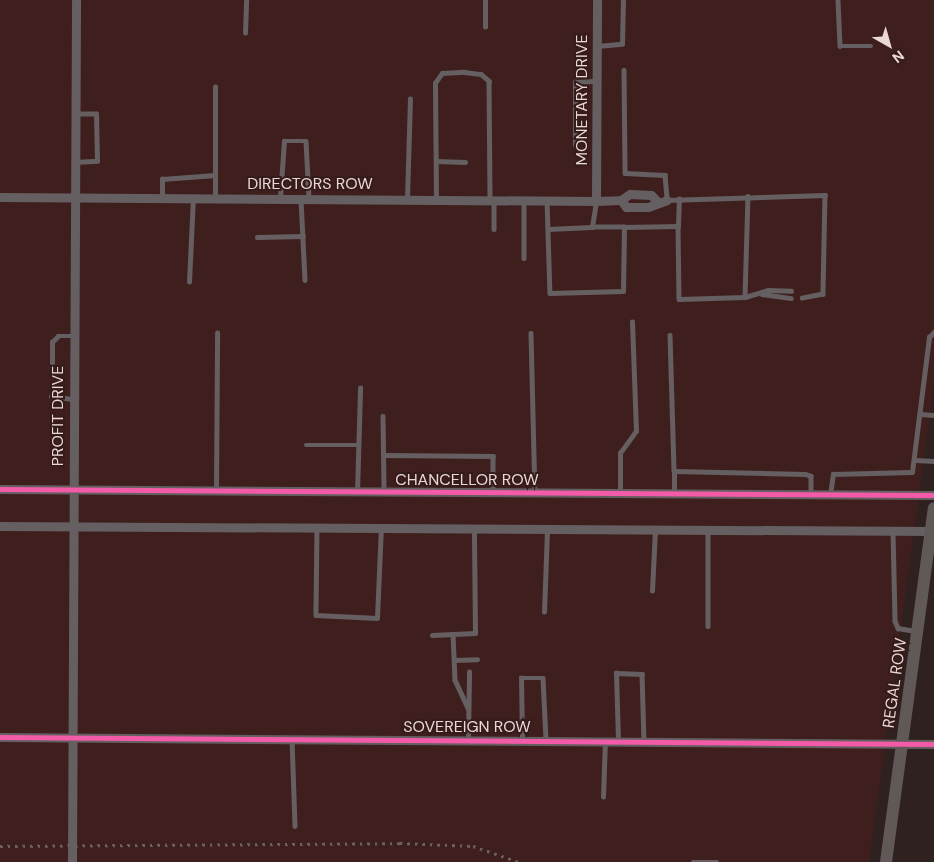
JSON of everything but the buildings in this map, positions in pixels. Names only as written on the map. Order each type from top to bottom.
[{"type":"main road","name":"REGAL ROW","points":[[886,862],[933,531],[934,508]]},
{"type":"street","name":"PROFIT DRIVE","points":[[72,862],[76,0]]},
{"type":"street","name":"MONETARY DRIVE","points":[[596,201],[597,0]]},
{"type":"street","name":"DIRECTORS ROW","points":[[0,197],[596,201],[621,200],[630,194],[651,195],[657,201],[667,200]]},
{"type":"street","name":"CHANCELLOR ROW","points":[[0,489],[934,495]]},
{"type":"street","points":[[0,526],[474,529],[655,527],[933,531]]},
{"type":"street","name":"SOVEREIGN ROW","points":[[0,737],[903,741],[934,744]]},
{"type":"lane","points":[[246,0],[246,33]]},
{"type":"lane","points":[[485,0],[485,27]]},
{"type":"lane","points":[[597,46],[622,44],[623,0]]},
{"type":"lane","points":[[838,0],[840,46],[871,46]]},
{"type":"lane","points":[[624,70],[625,173],[665,174],[667,200],[825,195],[823,294],[807,295],[802,298]]},
{"type":"lane","points":[[436,200],[435,83],[442,73],[464,72],[481,74],[489,81],[494,229]]},
{"type":"lane","points":[[575,144],[575,82],[597,81]]},
{"type":"lane","points":[[215,87],[215,198]]},
{"type":"lane","points":[[407,199],[410,99]]},
{"type":"lane","points":[[75,114],[96,114],[97,161],[75,162]]},
{"type":"lane","points":[[280,198],[284,141],[306,141],[303,236],[305,280]]},
{"type":"lane","points":[[436,161],[465,162]]},
{"type":"lane","points":[[162,198],[162,179],[215,175]]},
{"type":"lane","points":[[745,297],[748,196]]},
{"type":"lane","points":[[189,282],[193,198]]},
{"type":"lane","points":[[679,199],[679,299],[745,297],[791,291]]},
{"type":"lane","points":[[524,200],[524,258]]},
{"type":"lane","points":[[547,200],[550,293],[623,291],[624,227]]},
{"type":"lane","points":[[592,227],[596,201]]},
{"type":"lane","points":[[548,229],[678,226]]},
{"type":"lane","points":[[257,237],[303,236]]},
{"type":"lane","points":[[802,291],[807,295]]},
{"type":"lane","points":[[762,294],[791,298]]},
{"type":"lane","points":[[620,493],[620,453],[636,431],[632,322]]},
{"type":"lane","points":[[830,495],[833,474],[908,475],[916,460],[929,337],[934,332]]},
{"type":"lane","points":[[216,491],[217,333]]},
{"type":"lane","points":[[531,334],[535,493]]},
{"type":"lane","points":[[670,335],[674,494]]},
{"type":"lane","points":[[52,363],[52,342],[58,336],[73,336]]},
{"type":"lane","points":[[357,492],[360,388]]},
{"type":"lane","points":[[52,396],[73,399]]},
{"type":"lane","points":[[921,414],[934,415]]},
{"type":"lane","points":[[383,416],[384,492]]},
{"type":"lane","points":[[306,446],[358,445]]},
{"type":"lane","points":[[384,454],[493,456],[493,493]]},
{"type":"lane","points":[[916,460],[934,461]]},
{"type":"lane","points":[[674,472],[805,474],[810,476],[811,494]]},
{"type":"lane","points":[[652,591],[655,527]]},
{"type":"lane","points":[[318,528],[316,615],[377,618],[381,528]]},
{"type":"lane","points":[[544,612],[547,528]]},
{"type":"lane","points":[[432,635],[474,633],[474,529]]},
{"type":"lane","points":[[708,529],[708,626]]},
{"type":"lane","points":[[893,530],[895,621],[898,628],[918,632]]},
{"type":"lane","points":[[453,634],[455,680],[468,708]]},
{"type":"lane","points":[[454,660],[477,659]]},
{"type":"lane","points":[[468,739],[469,672]]},
{"type":"lane","points":[[618,740],[616,673],[642,674],[644,740]]},
{"type":"lane","points":[[522,740],[521,678],[543,678],[546,740]]},
{"type":"lane","points":[[292,739],[295,826]]},
{"type":"lane","points":[[603,797],[605,740]]},
{"type":"lane","points":[[693,862],[717,862]]},
{"type":"shaded area","points":[[0,0],[934,0],[934,384],[869,862],[0,862]]},
{"type":"railway","points":[[0,846],[400,843],[473,846],[519,862]]},
{"type":"cycle path","points":[[0,489],[934,495]]},
{"type":"cycle path","points":[[0,737],[934,744]]}]
